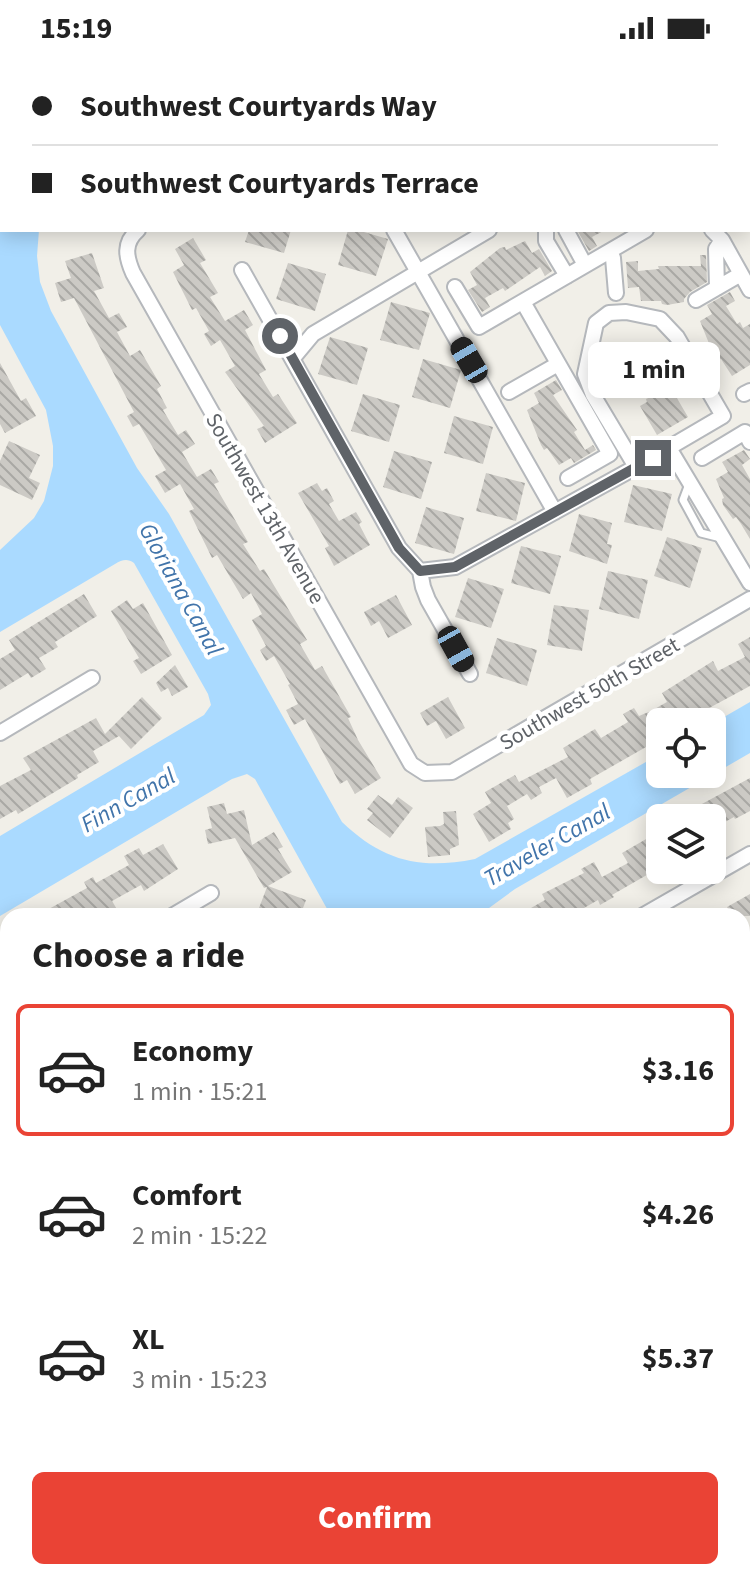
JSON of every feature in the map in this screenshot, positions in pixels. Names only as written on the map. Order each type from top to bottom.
[{"type":"street","name":"Southwest 13th Avenue","points":[[135,232],[127,247],[127,259],[133,273],[411,764],[425,773]]},
{"type":"street","points":[[395,232],[555,512]]},
{"type":"street","points":[[293,358],[313,334],[485,232]]},
{"type":"street","points":[[546,232],[546,241],[567,276]]},
{"type":"street","points":[[567,232],[585,265]]},
{"type":"street","points":[[455,287],[479,327],[643,232]]},
{"type":"street","points":[[717,235],[750,290]]},
{"type":"street","points":[[717,235],[717,288]]},
{"type":"street","points":[[610,251],[616,293]]},
{"type":"street","points":[[242,270],[399,548],[420,571],[428,600],[470,674]]},
{"type":"street","points":[[696,300],[741,274]]},
{"type":"street","points":[[523,302],[610,454],[568,478]]},
{"type":"street","points":[[420,571],[455,567],[636,467],[723,416],[683,347],[660,319],[626,312],[609,313],[596,323],[585,374],[593,395],[636,467]]},
{"type":"street","points":[[509,392],[558,364]]},
{"type":"street","points":[[702,458],[745,432],[750,442]]},
{"type":"street","points":[[669,448],[750,583]]},
{"type":"street","name":"Southwest 50th Street","points":[[425,773],[452,772],[750,599]]},
{"type":"street","points":[[0,733],[92,678]]},
{"type":"street","points":[[656,908],[750,854]]},
{"type":"street","points":[[186,908],[211,893]]},
{"type":"water","points":[[0,232],[39,232],[40,282],[51,311],[137,468],[169,514],[342,822],[357,835],[372,846],[403,859],[455,862],[475,859],[646,762],[646,788],[690,788],[662,804],[646,804],[646,813],[515,889],[489,908],[327,908],[255,779],[247,774],[232,779],[14,908],[0,908],[0,836],[204,715],[211,705],[208,694],[134,563],[129,560],[115,564],[0,632],[0,550],[34,518],[44,501],[53,466],[53,446],[46,410],[0,325]]},
{"type":"water","points":[[750,702],[750,753],[726,767],[726,716]]},
{"type":"building","points":[[248,232],[290,232],[284,253],[245,242]]},
{"type":"building","points":[[347,232],[364,232],[388,239],[376,276],[338,265]]},
{"type":"building","points":[[578,232],[601,232],[592,237],[597,246],[589,251]]},
{"type":"building","points":[[193,238],[206,260],[200,263],[218,293],[210,297],[225,321],[244,310],[253,325],[245,330],[266,370],[259,374],[273,397],[278,394],[297,423],[265,443],[257,429],[264,426],[225,372],[235,366],[220,340],[211,346],[204,334],[209,331],[196,308],[192,310],[173,272],[184,265],[175,249]]},
{"type":"building","points":[[525,241],[532,253],[539,249],[552,271],[545,276],[540,267],[505,291],[503,288],[485,298],[490,307],[482,312],[468,290],[477,285],[470,272],[500,248],[505,247],[506,250]]},
{"type":"building","points":[[92,253],[104,288],[94,291],[109,318],[119,313],[127,327],[117,332],[130,356],[140,350],[161,386],[157,389],[167,408],[163,410],[178,435],[186,430],[195,444],[182,452],[197,477],[211,469],[219,482],[214,484],[248,542],[243,544],[260,571],[264,569],[307,640],[300,644],[315,670],[322,666],[351,717],[348,718],[358,740],[381,778],[355,794],[347,780],[340,784],[305,719],[294,725],[286,710],[298,704],[274,656],[266,661],[260,650],[266,646],[252,620],[262,614],[251,593],[243,599],[217,555],[212,558],[189,511],[194,509],[180,484],[165,493],[155,476],[166,470],[139,424],[133,427],[127,416],[134,412],[74,298],[61,302],[55,283],[71,278],[65,261]]},
{"type":"building","points":[[700,255],[706,255],[707,282],[690,292],[684,302],[667,305],[661,301],[641,301],[639,287],[628,288],[626,262],[638,261],[638,271],[659,269],[658,266],[701,266]]},
{"type":"building","points":[[288,263],[326,274],[315,311],[276,299]]},
{"type":"building","points":[[730,292],[735,301],[726,306],[737,324],[740,322],[743,328],[750,324],[750,365],[732,376],[721,359],[714,356],[700,321],[712,314],[707,305]]},
{"type":"building","points":[[391,302],[430,313],[419,350],[380,340]]},
{"type":"building","points":[[330,337],[368,348],[357,385],[318,374]]},
{"type":"building","points":[[423,359],[461,370],[450,408],[412,397]]},
{"type":"building","points":[[0,363],[21,401],[26,398],[36,416],[5,433],[0,424]]},
{"type":"building","points":[[556,380],[562,390],[553,395],[577,430],[574,432],[585,450],[593,445],[596,450],[574,463],[571,458],[559,465],[547,448],[544,450],[541,445],[527,410],[539,403],[534,393]]},
{"type":"building","points":[[671,388],[688,417],[657,435],[640,406],[647,402],[646,399]]},
{"type":"building","points":[[363,394],[400,405],[389,442],[351,431]]},
{"type":"building","points":[[454,416],[493,427],[483,464],[444,453]]},
{"type":"building","points":[[9,441],[40,455],[29,478],[40,483],[32,500],[0,485],[0,461]]},
{"type":"building","points":[[744,450],[750,459],[742,465],[750,479],[750,539],[736,517],[733,519],[723,505],[724,498],[716,479],[728,472],[722,462]]},
{"type":"building","points":[[394,451],[432,462],[421,499],[383,487]]},
{"type":"building","points":[[486,473],[525,483],[516,521],[476,511]]},
{"type":"building","points":[[317,483],[322,491],[327,488],[334,501],[329,504],[339,521],[356,512],[370,545],[334,566],[325,548],[329,546],[298,493]]},
{"type":"building","points":[[633,485],[672,494],[662,531],[624,522]]},
{"type":"building","points":[[426,507],[464,518],[454,554],[415,543]]},
{"type":"building","points":[[579,514],[612,523],[607,544],[612,545],[607,564],[569,551]]},
{"type":"building","points":[[667,537],[702,548],[690,588],[654,576]]},
{"type":"building","points":[[521,546],[561,556],[550,594],[511,583]]},
{"type":"building","points":[[608,571],[648,580],[639,619],[599,609]]},
{"type":"building","points":[[468,578],[504,589],[491,628],[455,617]]},
{"type":"building","points":[[84,594],[97,616],[55,642],[58,647],[39,658],[46,669],[31,678],[28,673],[0,690],[0,659],[15,650],[9,640]]},
{"type":"building","points":[[396,595],[412,625],[388,638],[379,621],[371,626],[364,612]]},
{"type":"building","points":[[127,600],[133,609],[143,603],[172,655],[141,674],[133,661],[139,658],[111,611]]},
{"type":"building","points":[[554,605],[589,610],[582,651],[547,645]]},
{"type":"building","points":[[750,637],[750,686],[709,708],[656,708],[667,702],[662,693],[713,661],[718,671],[745,657],[738,644]]},
{"type":"building","points":[[497,638],[537,650],[527,686],[486,673]]},
{"type":"building","points":[[175,665],[188,687],[172,696],[168,688],[161,692],[156,683]]},
{"type":"building","points":[[142,697],[162,718],[131,749],[119,736],[93,751],[99,762],[77,775],[78,778],[18,814],[16,810],[0,819],[0,786],[31,770],[23,758],[96,718],[105,734]]},
{"type":"building","points":[[448,697],[465,728],[446,739],[436,721],[427,726],[420,713]]},
{"type":"building","points":[[634,708],[639,716],[646,713],[646,747],[590,779],[592,784],[567,798],[556,778],[539,787],[542,793],[531,800],[527,794],[507,806],[514,819],[508,823],[511,829],[489,842],[473,814],[491,803],[485,792],[515,775],[519,782],[568,757],[563,748],[595,729],[601,738],[628,722],[623,714]]},
{"type":"building","points":[[750,778],[750,811],[726,821],[726,804],[702,804]]},
{"type":"building","points":[[378,795],[392,805],[398,797],[413,808],[390,838],[367,820],[373,813],[367,809]]},
{"type":"building","points":[[224,803],[227,814],[244,810],[252,845],[274,832],[283,847],[278,849],[292,872],[268,886],[306,900],[303,908],[259,908],[267,887],[264,888],[235,838],[208,844],[205,830],[212,828],[207,807]]},
{"type":"building","points":[[456,811],[459,845],[450,849],[450,855],[428,857],[425,827],[444,824],[443,812]]},
{"type":"building","points":[[646,839],[646,875],[612,895],[614,897],[600,905],[598,900],[584,908],[531,908],[545,900],[542,894],[584,873],[581,869],[594,862],[602,877],[628,863],[622,853]]},
{"type":"building","points":[[163,844],[178,869],[144,891],[141,885],[112,901],[116,908],[51,908],[87,888],[84,882],[93,877],[96,883],[129,865],[124,856],[139,848],[143,855]]},
{"type":"building","points":[[750,894],[750,908],[727,907]]},
{"type":"route","points":[[280,336],[399,548],[420,571],[455,567],[653,458]]},
{"type":"water label","name":"Gloriana Canal","points":[[181,589]]},
{"type":"water label","name":"Finn Canal","points":[[128,800]]},
{"type":"water label","name":"Traveler Canal","points":[[547,845]]}]
